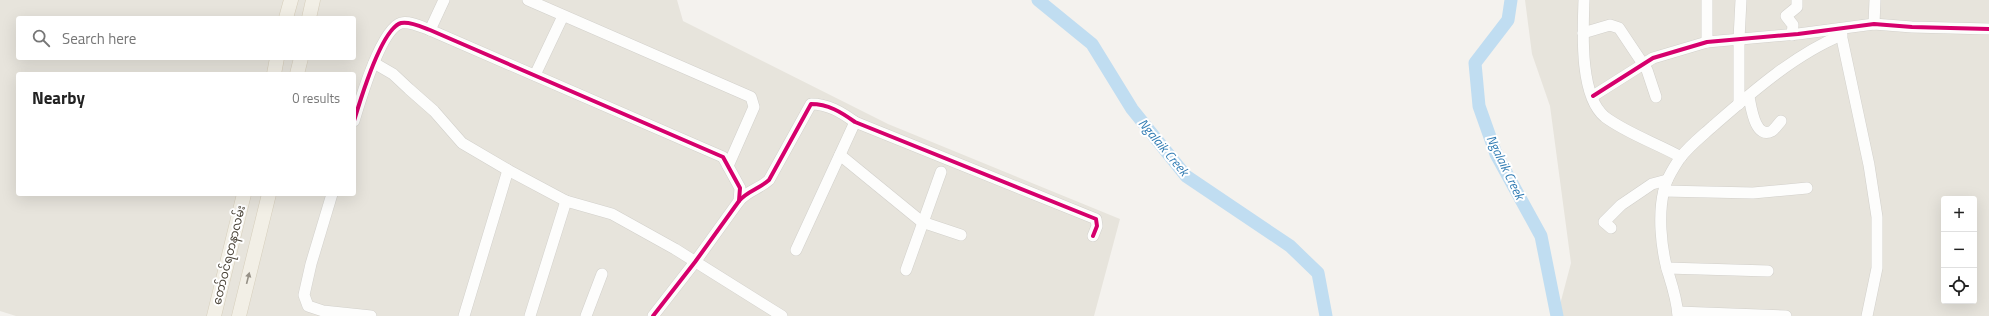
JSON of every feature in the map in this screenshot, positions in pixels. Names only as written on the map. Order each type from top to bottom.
[{"type":"main road","points":[[286,16],[290,0]]},
{"type":"main road","points":[[309,16],[313,0]]},
{"type":"main road","points":[[274,72],[278,60]]},
{"type":"main road","points":[[298,72],[300,60]]},
{"type":"main road","name":"တော်ဝင်ရတနာလမ်း","points":[[214,316],[244,196]]},
{"type":"main road","name":"တော်ဝင်ရတနာလမ်း","points":[[239,316],[269,196]]},
{"type":"street","points":[[430,30],[444,0]]},
{"type":"street","points":[[528,0],[751,97],[754,107],[728,166]]},
{"type":"street","points":[[1584,0],[1584,70],[1597,106],[1604,116],[1633,134],[1681,157]]},
{"type":"street","points":[[1707,0],[1707,42]]},
{"type":"street","points":[[1739,104],[1739,40],[1741,0]]},
{"type":"street","points":[[1792,35],[1793,25],[1786,16],[1797,7],[1797,0]]},
{"type":"street","points":[[1874,24],[1875,0]]},
{"type":"street","points":[[535,75],[563,16]]},
{"type":"street","points":[[356,114],[364,87],[374,62],[391,29],[401,23],[409,23],[430,30],[722,157],[740,188],[738,201]]},
{"type":"street","points":[[1593,96],[1642,64],[1672,51],[1707,42],[1841,32],[1874,24],[1912,27],[1989,29]]},
{"type":"street","points":[[1583,33],[1610,25],[1619,28],[1629,40],[1650,76],[1656,97]]},
{"type":"street","points":[[1786,316],[1678,314],[1674,289],[1667,268],[1663,240],[1662,210],[1666,185],[1681,157],[1739,104],[1816,47],[1841,32]]},
{"type":"street","points":[[1841,32],[1869,165],[1877,217],[1878,268],[1867,316]]},
{"type":"street","points":[[374,62],[393,74],[434,111],[462,143],[566,201],[612,214],[695,262],[782,316]]},
{"type":"street","points":[[1749,97],[1755,122],[1759,129],[1766,132],[1772,131],[1781,121]]},
{"type":"street","points":[[653,316],[695,262],[738,201],[744,194],[760,188],[769,180],[811,104],[820,104],[837,110],[855,122],[1096,218],[1097,226],[1093,236]]},
{"type":"street","points":[[796,250],[855,122]]},
{"type":"street","points":[[840,155],[923,223],[961,235]]},
{"type":"street","points":[[464,316],[508,170]]},
{"type":"street","points":[[906,270],[941,172]]},
{"type":"street","points":[[1611,228],[1604,222],[1614,211],[1652,184],[1753,193],[1807,188]]},
{"type":"street","points":[[331,196],[311,264],[304,295],[308,306],[323,311],[371,316]]},
{"type":"street","points":[[530,316],[566,201]]},
{"type":"street","points":[[1667,268],[1768,271]]},
{"type":"street","points":[[586,316],[602,274]]},
{"type":"shaded area","points":[[0,0],[677,0],[683,21],[888,124],[1120,219],[1094,316],[16,316],[0,311]]},
{"type":"shaded area","points":[[1525,0],[1989,0],[1989,316],[1557,316],[1571,263],[1550,106],[1532,54]]},
{"type":"waterway","name":"Ngalaik Creek","points":[[1038,0],[1092,44],[1132,109],[1186,176],[1290,246],[1318,273],[1326,316]]},
{"type":"waterway","name":"Ngalaik Creek","points":[[1511,0],[1508,20],[1475,63],[1479,106],[1496,154],[1541,236],[1557,316]]},
{"type":"cycle path","points":[[356,114],[372,67],[386,38],[393,28],[401,23],[408,23],[430,30],[723,157],[740,188],[739,201],[695,262],[653,316]]},
{"type":"cycle path","points":[[1593,96],[1653,58],[1707,42],[1798,34],[1874,24],[1912,27],[1989,29]]},
{"type":"cycle path","points":[[739,201],[769,180],[811,104],[817,104],[834,109],[855,122],[1096,219],[1097,226],[1093,236]]}]
